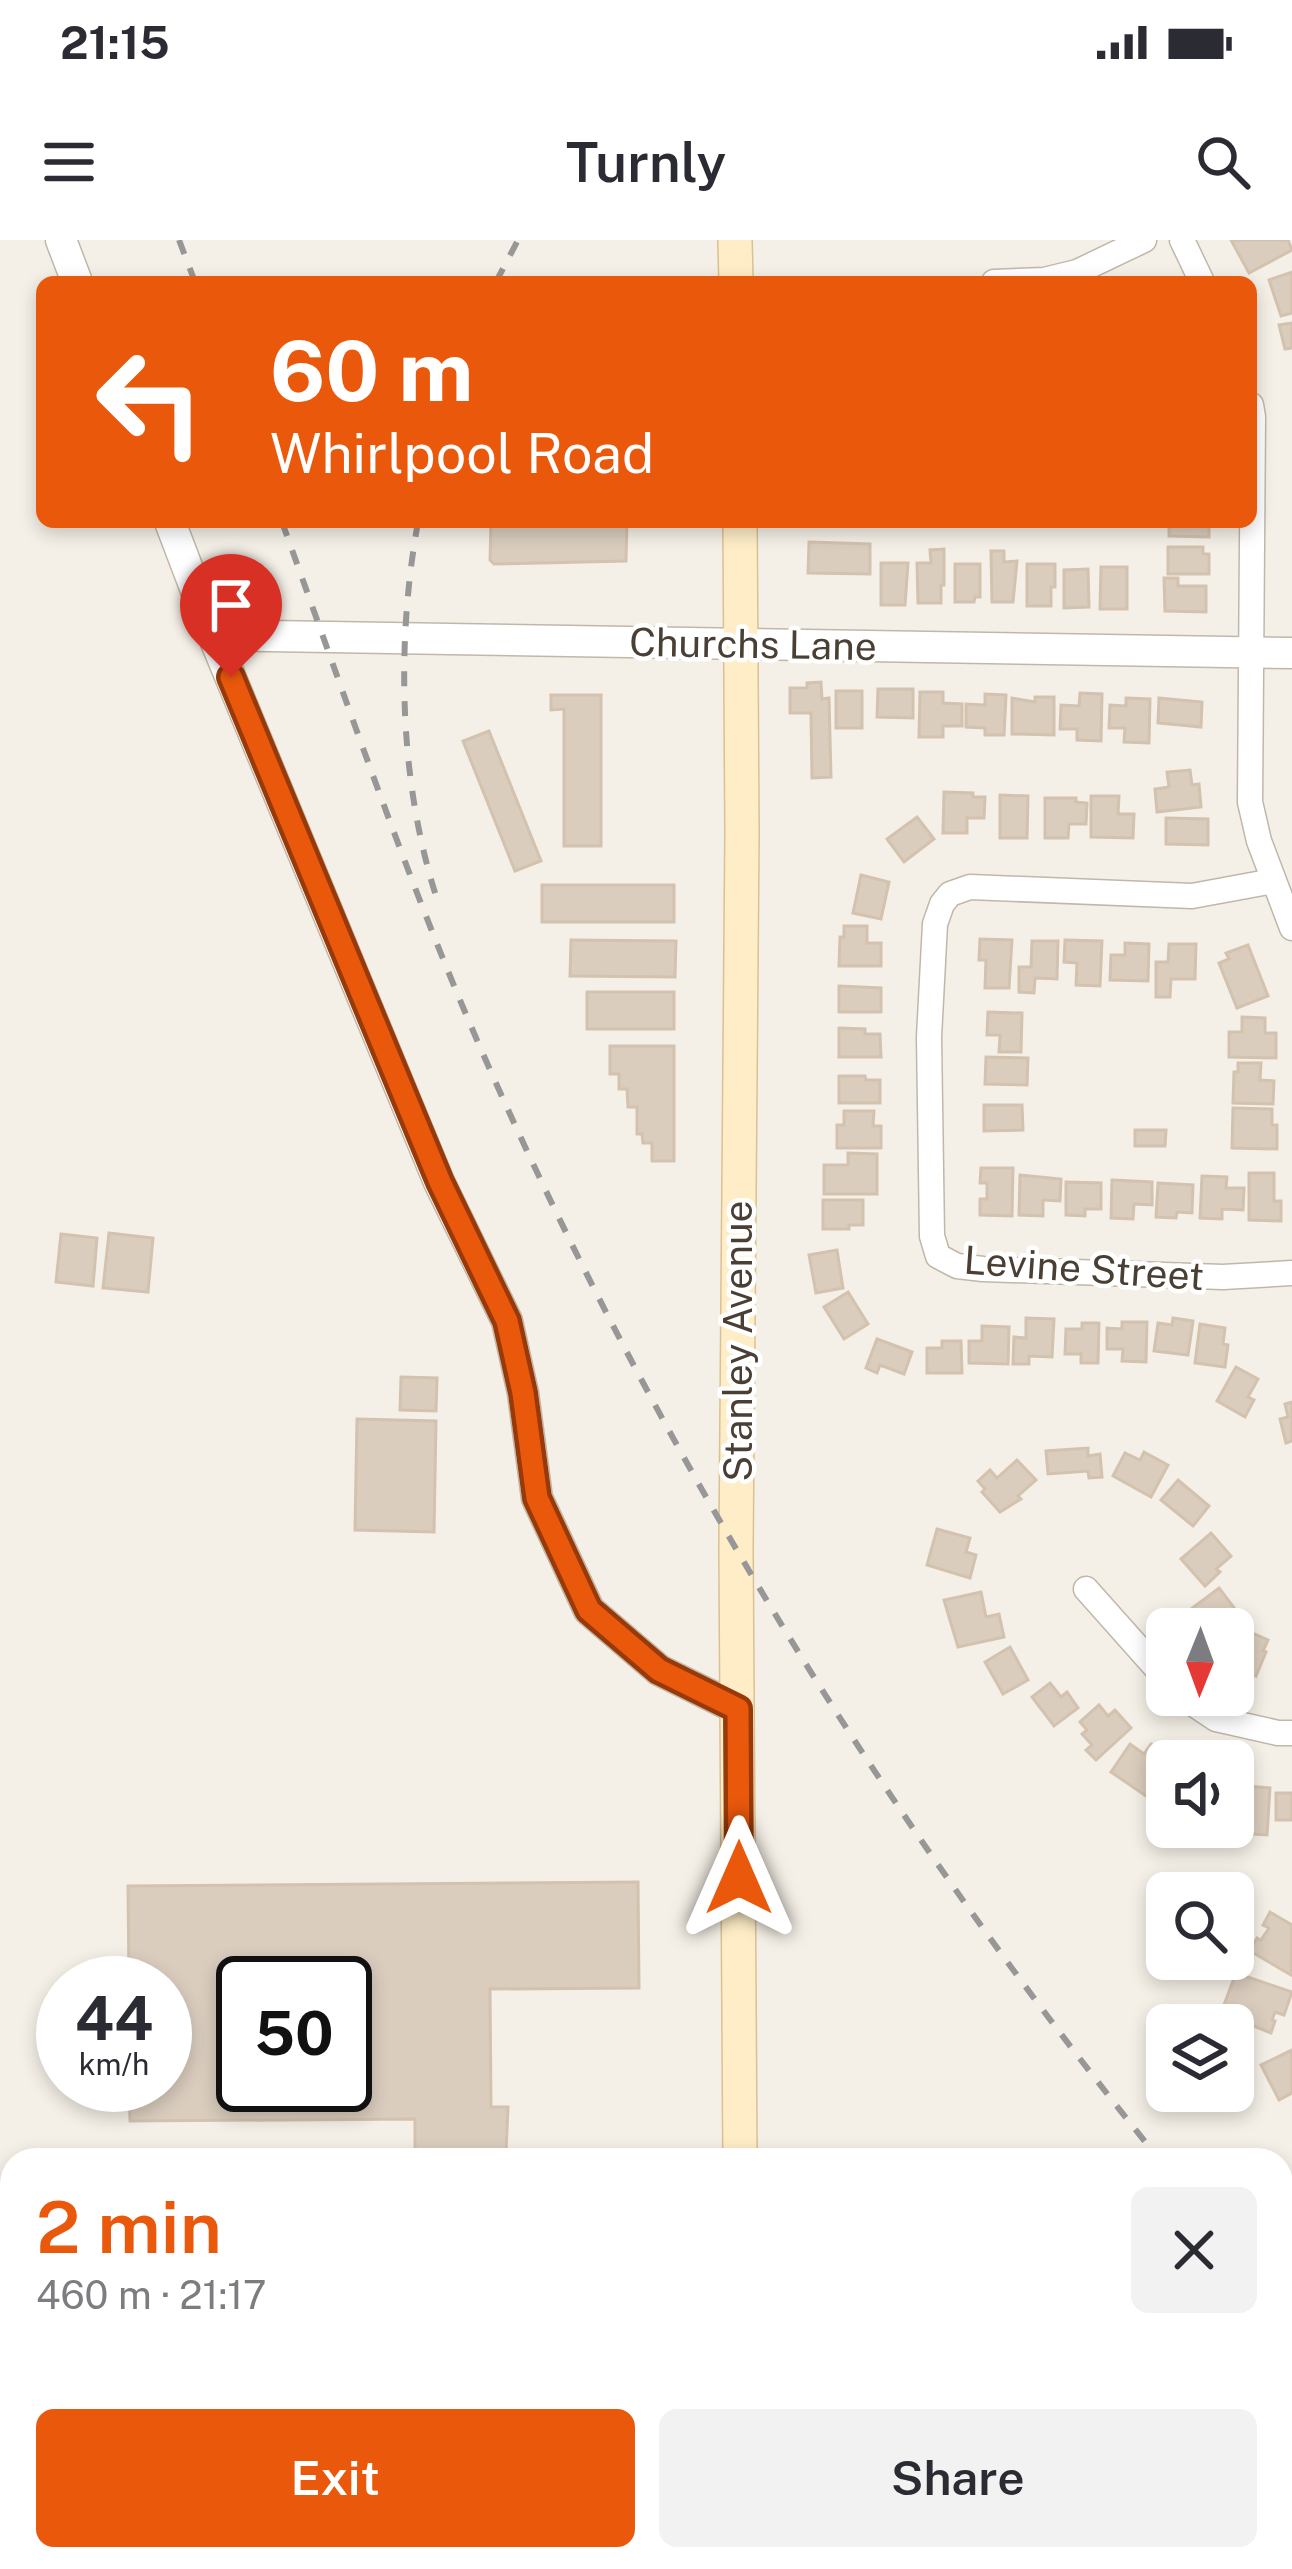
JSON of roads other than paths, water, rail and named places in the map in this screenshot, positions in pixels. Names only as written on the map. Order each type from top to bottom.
[{"type":"main road","points":[[734,240],[736,276]]},
{"type":"main road","name":"Stanley Avenue","points":[[740,528],[740,2148]]},
{"type":"street","points":[[61,240],[75,276]]},
{"type":"street","points":[[1060,276],[1144,240]]},
{"type":"street","points":[[1182,240],[1199,276]]},
{"type":"street","points":[[172,528],[440,1182],[507,1321],[523,1393],[537,1498],[589,1610],[659,1670],[738,1709]]},
{"type":"street","points":[[1252,528],[1250,802],[1259,841],[1292,928]]},
{"type":"street","name":"Churchs Lane","points":[[213,635],[1292,653]]},
{"type":"street","name":"Levine Street","points":[[1274,881],[1192,896],[970,887],[950,894],[934,924],[929,1037],[932,1235],[938,1256],[957,1266],[1223,1277],[1292,1273]]},
{"type":"street","points":[[1086,1589],[1146,1657]]},
{"type":"street","points":[[1212,1716],[1292,1733]]},
{"type":"railway","points":[[179,240],[193,276]]},
{"type":"railway","points":[[499,276],[518,240]]},
{"type":"railway","points":[[284,528],[385,809],[469,1022],[567,1234],[639,1374],[795,1647],[881,1780],[970,1910],[1151,2148]]},
{"type":"railway","points":[[417,528],[406,615],[405,710],[414,805],[436,896]]}]
